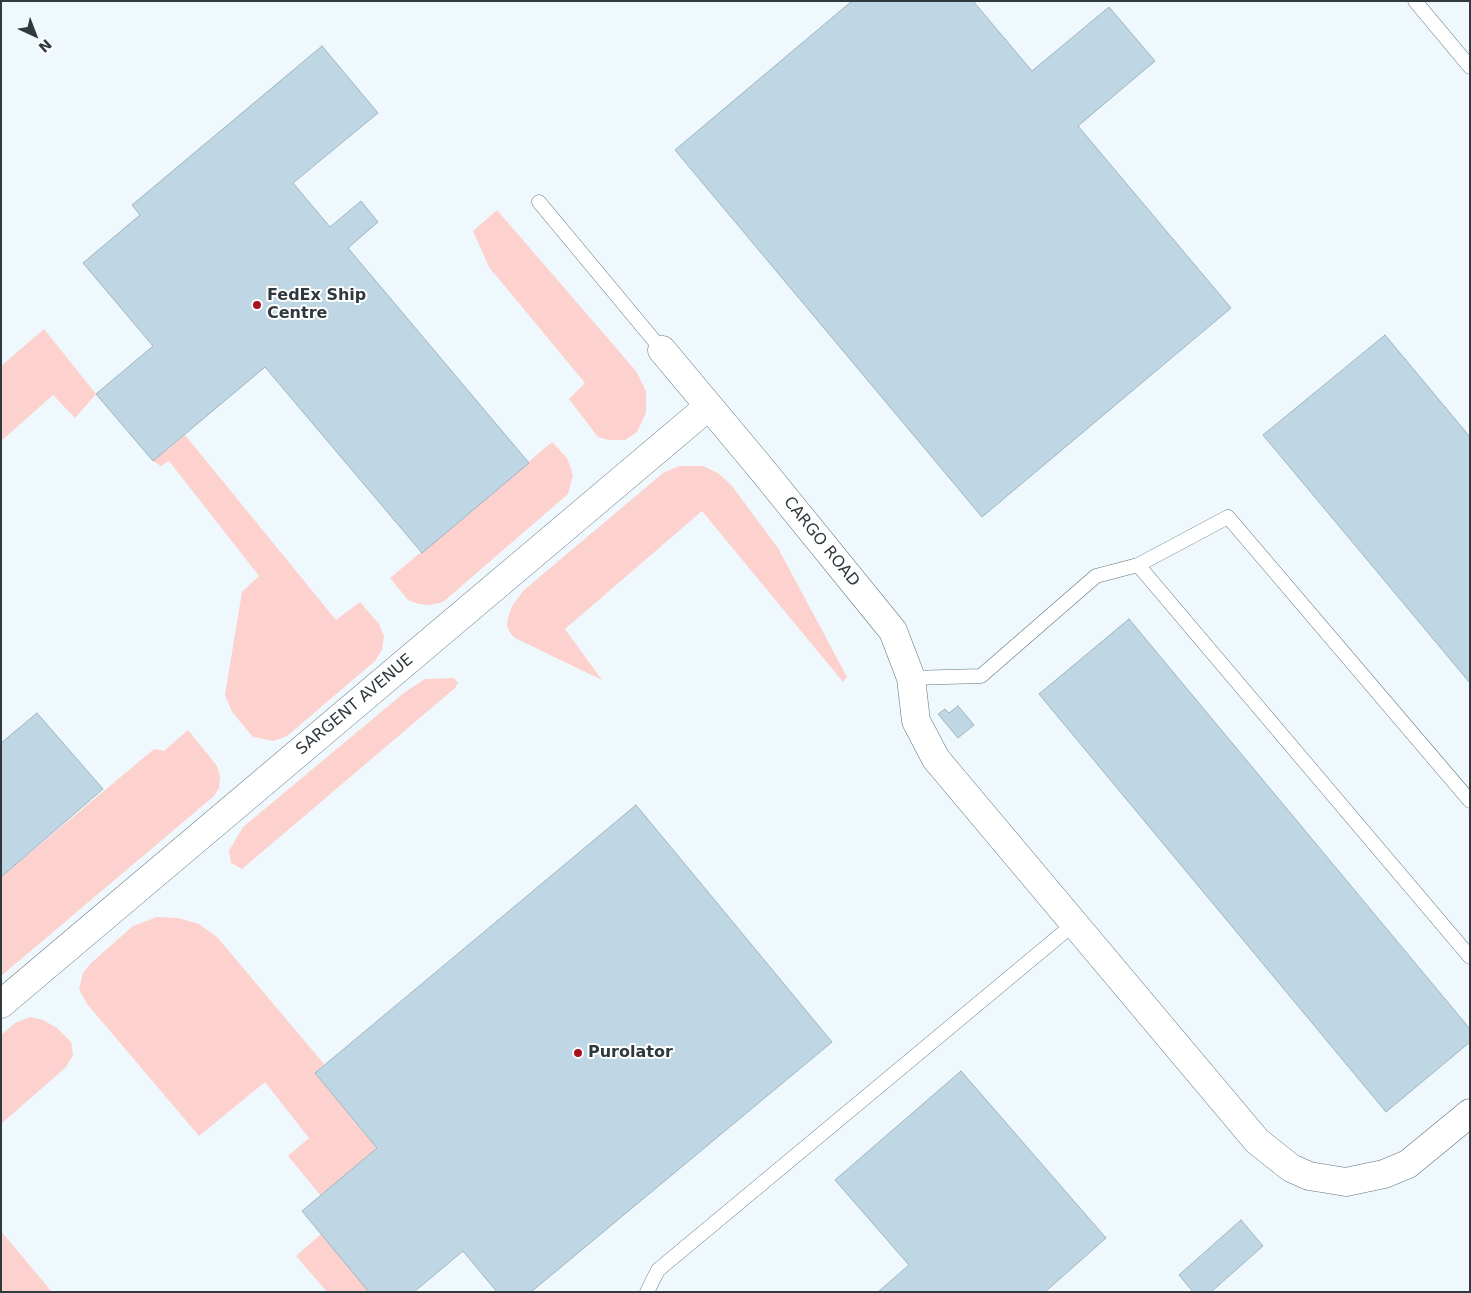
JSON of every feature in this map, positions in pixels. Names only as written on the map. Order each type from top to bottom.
[{"type":"street","name":"CARGO ROAD","points":[[662,350],[893,631],[911,678],[916,721],[936,758],[1256,1141],[1291,1168],[1309,1176],[1346,1182],[1384,1174],[1408,1164],[1470,1113]]},
{"type":"street","name":"SARGENT AVENUE","points":[[1,1004],[709,406]]},
{"type":"lane","points":[[1415,1],[1470,67]]},
{"type":"lane","points":[[539,202],[662,350]]},
{"type":"lane","points":[[911,678],[981,676],[1096,576],[1138,565],[1228,517],[1470,801]]},
{"type":"lane","points":[[1138,565],[1470,957]]},
{"type":"lane","points":[[646,1292],[658,1270],[1075,923]]},
{"type":"shaded area","points":[[497,210],[636,371],[646,391],[646,413],[637,432],[625,440],[609,440],[598,437],[569,399],[585,383],[489,267],[473,231]]},
{"type":"shaded area","points":[[44,329],[96,394],[75,418],[53,395],[1,441],[1,366]]},
{"type":"shaded area","points":[[185,435],[336,620],[360,602],[379,624],[384,636],[382,650],[375,661],[287,736],[274,741],[253,737],[232,712],[225,695],[242,592],[259,576],[169,461],[161,466],[153,461]]},
{"type":"shaded area","points":[[552,442],[567,458],[573,475],[568,494],[443,602],[430,605],[408,600],[390,578]]},
{"type":"shaded area","points":[[679,466],[703,466],[718,473],[732,486],[778,548],[847,677],[843,682],[702,511],[565,629],[602,680],[515,638],[511,634],[507,626],[508,618],[512,606],[523,591],[663,473]]},
{"type":"shaded area","points":[[454,678],[458,683],[455,688],[242,869],[231,863],[229,851],[243,827],[405,692],[425,679]]},
{"type":"shaded area","points":[[188,730],[217,766],[220,776],[219,788],[214,796],[1,976],[1,877],[154,749],[164,751]]},
{"type":"shaded area","points":[[157,917],[178,918],[199,924],[217,937],[324,1064],[315,1073],[377,1148],[321,1196],[288,1156],[309,1138],[265,1082],[199,1136],[87,1004],[79,989],[83,973],[90,964],[133,926]]},
{"type":"shaded area","points":[[30,1017],[43,1020],[57,1028],[71,1042],[73,1055],[66,1067],[1,1124],[1,1035],[15,1023]]},
{"type":"shaded area","points":[[1,1231],[52,1292],[1,1292]]},
{"type":"shaded area","points":[[321,1234],[372,1292],[327,1292],[296,1256]]},
{"type":"building","points":[[852,1],[973,1],[1032,71],[1109,7],[1155,61],[1078,126],[1231,308],[982,517],[675,150]]},
{"type":"building","name":"FedEx Ship Centre","points":[[322,46],[378,113],[293,183],[330,227],[361,201],[378,222],[348,248],[529,463],[422,553],[265,367],[153,461],[96,394],[153,346],[83,263],[140,215],[132,205]]},
{"type":"building","points":[[1385,335],[1470,437],[1470,683],[1263,435]]},
{"type":"building","points":[[1129,619],[1470,1029],[1470,1042],[1386,1112],[1039,694]]},
{"type":"building","points":[[958,706],[974,725],[958,738],[938,714],[945,709],[949,713]]},
{"type":"building","points":[[37,713],[103,789],[1,877],[1,743]]},
{"type":"building","name":"Purolator","points":[[636,805],[832,1042],[531,1292],[497,1292],[463,1251],[414,1292],[369,1292],[302,1211],[377,1148],[315,1073]]},
{"type":"building","points":[[961,1071],[1106,1238],[1045,1292],[878,1292],[909,1265],[835,1180]]},
{"type":"building","points":[[1241,1220],[1263,1246],[1211,1292],[1193,1292],[1179,1275]]},
{"type":"place","name":"FedEx Ship Centre","points":[[257,305]]},
{"type":"place","name":"Purolator","points":[[578,1053]]}]
